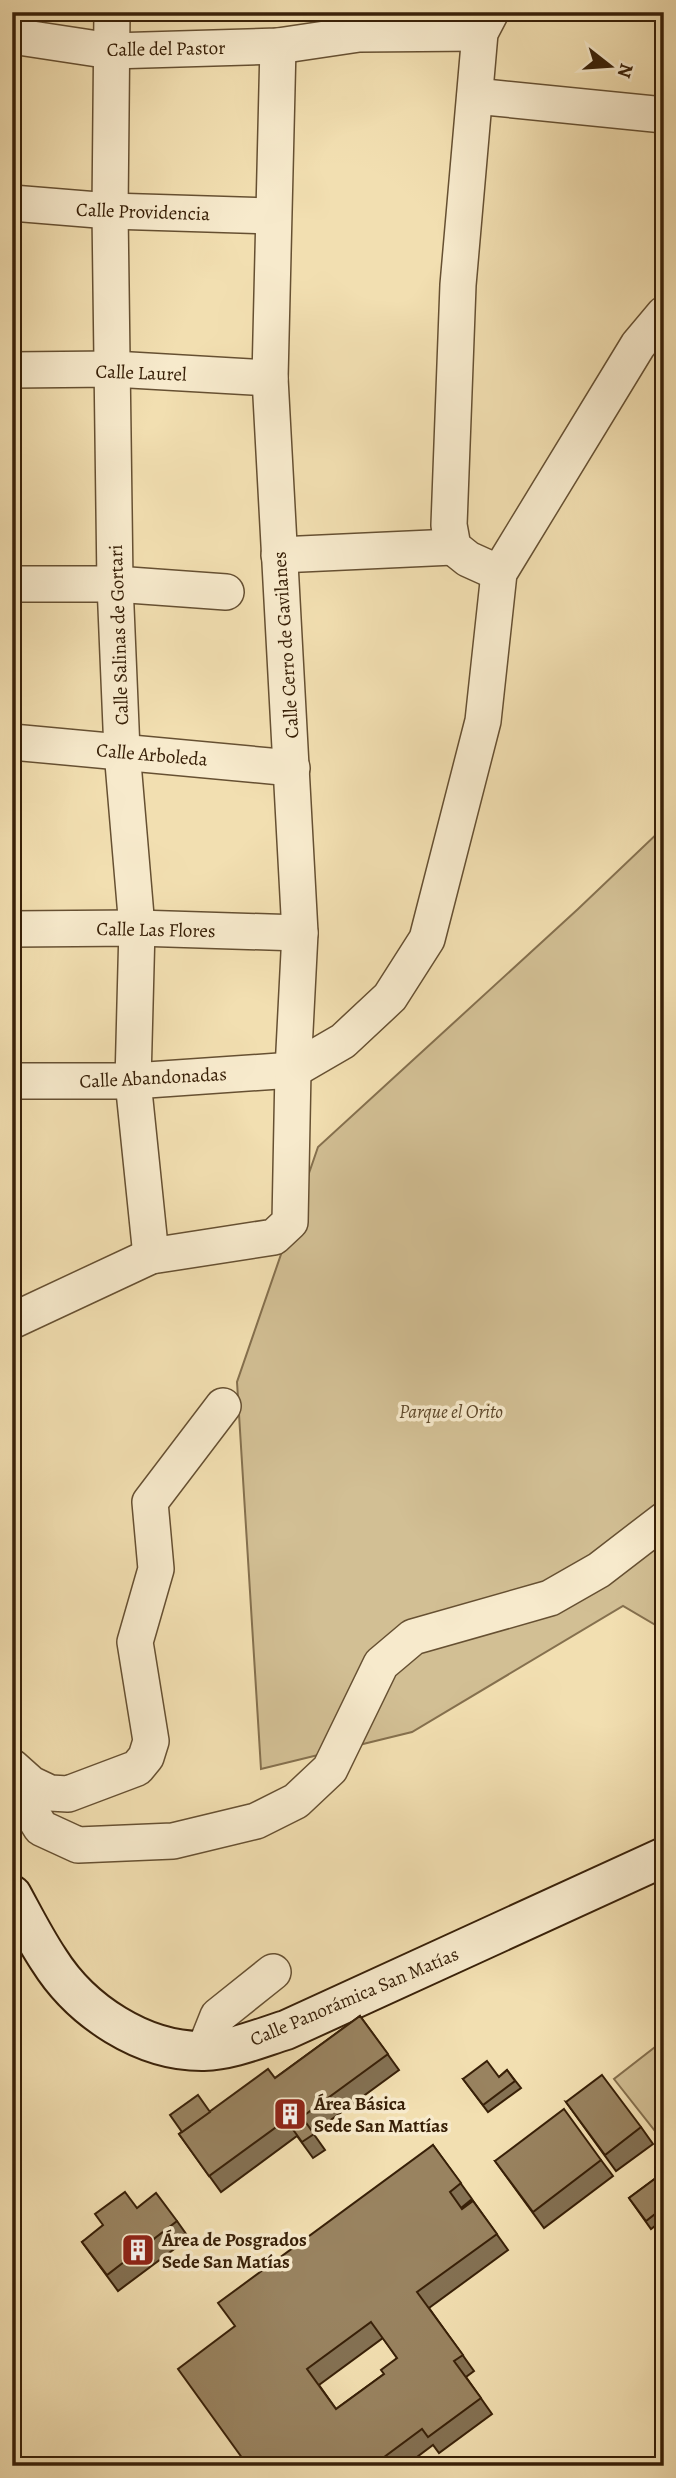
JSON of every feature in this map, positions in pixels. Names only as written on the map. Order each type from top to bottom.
[{"type":"street","name":"Calle Salinas de Gortari","points":[[112,12],[110,211],[115,584],[122,751],[137,928],[133,1081],[151,1256]]},
{"type":"street","name":"Calle del Pastor","points":[[12,36],[111,51],[278,46],[359,34],[486,23]]},
{"type":"street","points":[[453,547],[449,524],[458,285],[475,96],[486,23]]},
{"type":"street","name":"Calle Cerro de Gavilanes","points":[[151,1256],[274,1237],[290,1222],[293,1070],[300,933],[270,378],[278,46]]},
{"type":"street","points":[[475,96],[664,115]]},
{"type":"street","name":"Calle Providencia","points":[[12,203],[110,211],[273,216]]},
{"type":"street","points":[[293,1070],[343,1041],[390,998],[427,939],[483,721],[499,573],[638,345],[664,314]]},
{"type":"street","name":"Calle Laurel","points":[[12,370],[113,369],[270,378]]},
{"type":"street","points":[[279,555],[453,547],[468,559],[499,573]]},
{"type":"street","points":[[12,584],[115,584],[226,592]]},
{"type":"street","name":"Calle Arboleda","points":[[12,742],[292,768]]},
{"type":"street","name":"Calle Las Flores","points":[[12,929],[137,928],[300,933]]},
{"type":"street","name":"Calle Abandonadas","points":[[12,1081],[133,1081],[293,1070]]},
{"type":"street","points":[[12,1321],[151,1256]]},
{"type":"street","points":[[12,1767],[31,1784],[50,1793],[68,1794],[137,1769],[146,1758],[151,1741],[135,1642],[156,1569],[150,1502],[223,1406]]},
{"type":"street","points":[[12,1781],[41,1828],[78,1844],[173,1841],[256,1821],[296,1801],[330,1769],[381,1664],[413,1637],[550,1598],[599,1570],[664,1520]]},
{"type":"street","name":"Calle Panorámica San Matías","points":[[12,1895],[50,1962],[77,1994],[106,2019],[134,2037],[167,2046],[204,2051],[242,2045],[286,2030],[664,1857]]},
{"type":"street","points":[[204,2051],[218,2016],[273,1972]]},
{"type":"green space","name":"Parque el Orito","points":[[664,827],[664,1630],[623,1606],[412,1732],[261,1769],[237,1382],[318,1147]]},
{"type":"green space","points":[[664,2040],[664,2132],[659,2136],[614,2079]]},
{"type":"building","name":"Área Básica Sede San Mattías","points":[[360,2016],[388,2054],[302,2117],[314,2134],[302,2142],[286,2120],[209,2176],[179,2134],[268,2069],[275,2078]]},
{"type":"building","points":[[487,2061],[499,2077],[507,2070],[515,2081],[483,2105],[463,2079]]},
{"type":"building","points":[[602,2075],[641,2127],[605,2155],[566,2102]]},
{"type":"building","points":[[198,2095],[210,2112],[182,2132],[170,2115]]},
{"type":"building","points":[[564,2109],[601,2160],[533,2212],[495,2161]]},
{"type":"building","points":[[433,2145],[461,2183],[450,2192],[462,2209],[473,2201],[497,2234],[417,2292],[463,2355],[454,2361],[481,2398],[428,2437],[422,2429],[372,2466],[248,2466],[178,2369],[235,2326],[218,2303]],"holes":[[[371,2322],[397,2358],[381,2370],[384,2374],[336,2409],[307,2369]]]},
{"type":"building","points":[[664,2172],[664,2207],[646,2221],[629,2198]]},
{"type":"building","points":[[125,2192],[137,2208],[156,2193],[177,2221],[107,2275],[82,2242],[103,2225],[95,2214]]},
{"type":"place","name":"Área Básica Sede San Mattías","points":[[290,2114]]},
{"type":"place","name":"Área de Posgrados Sede San Matías","points":[[138,2250]]}]
